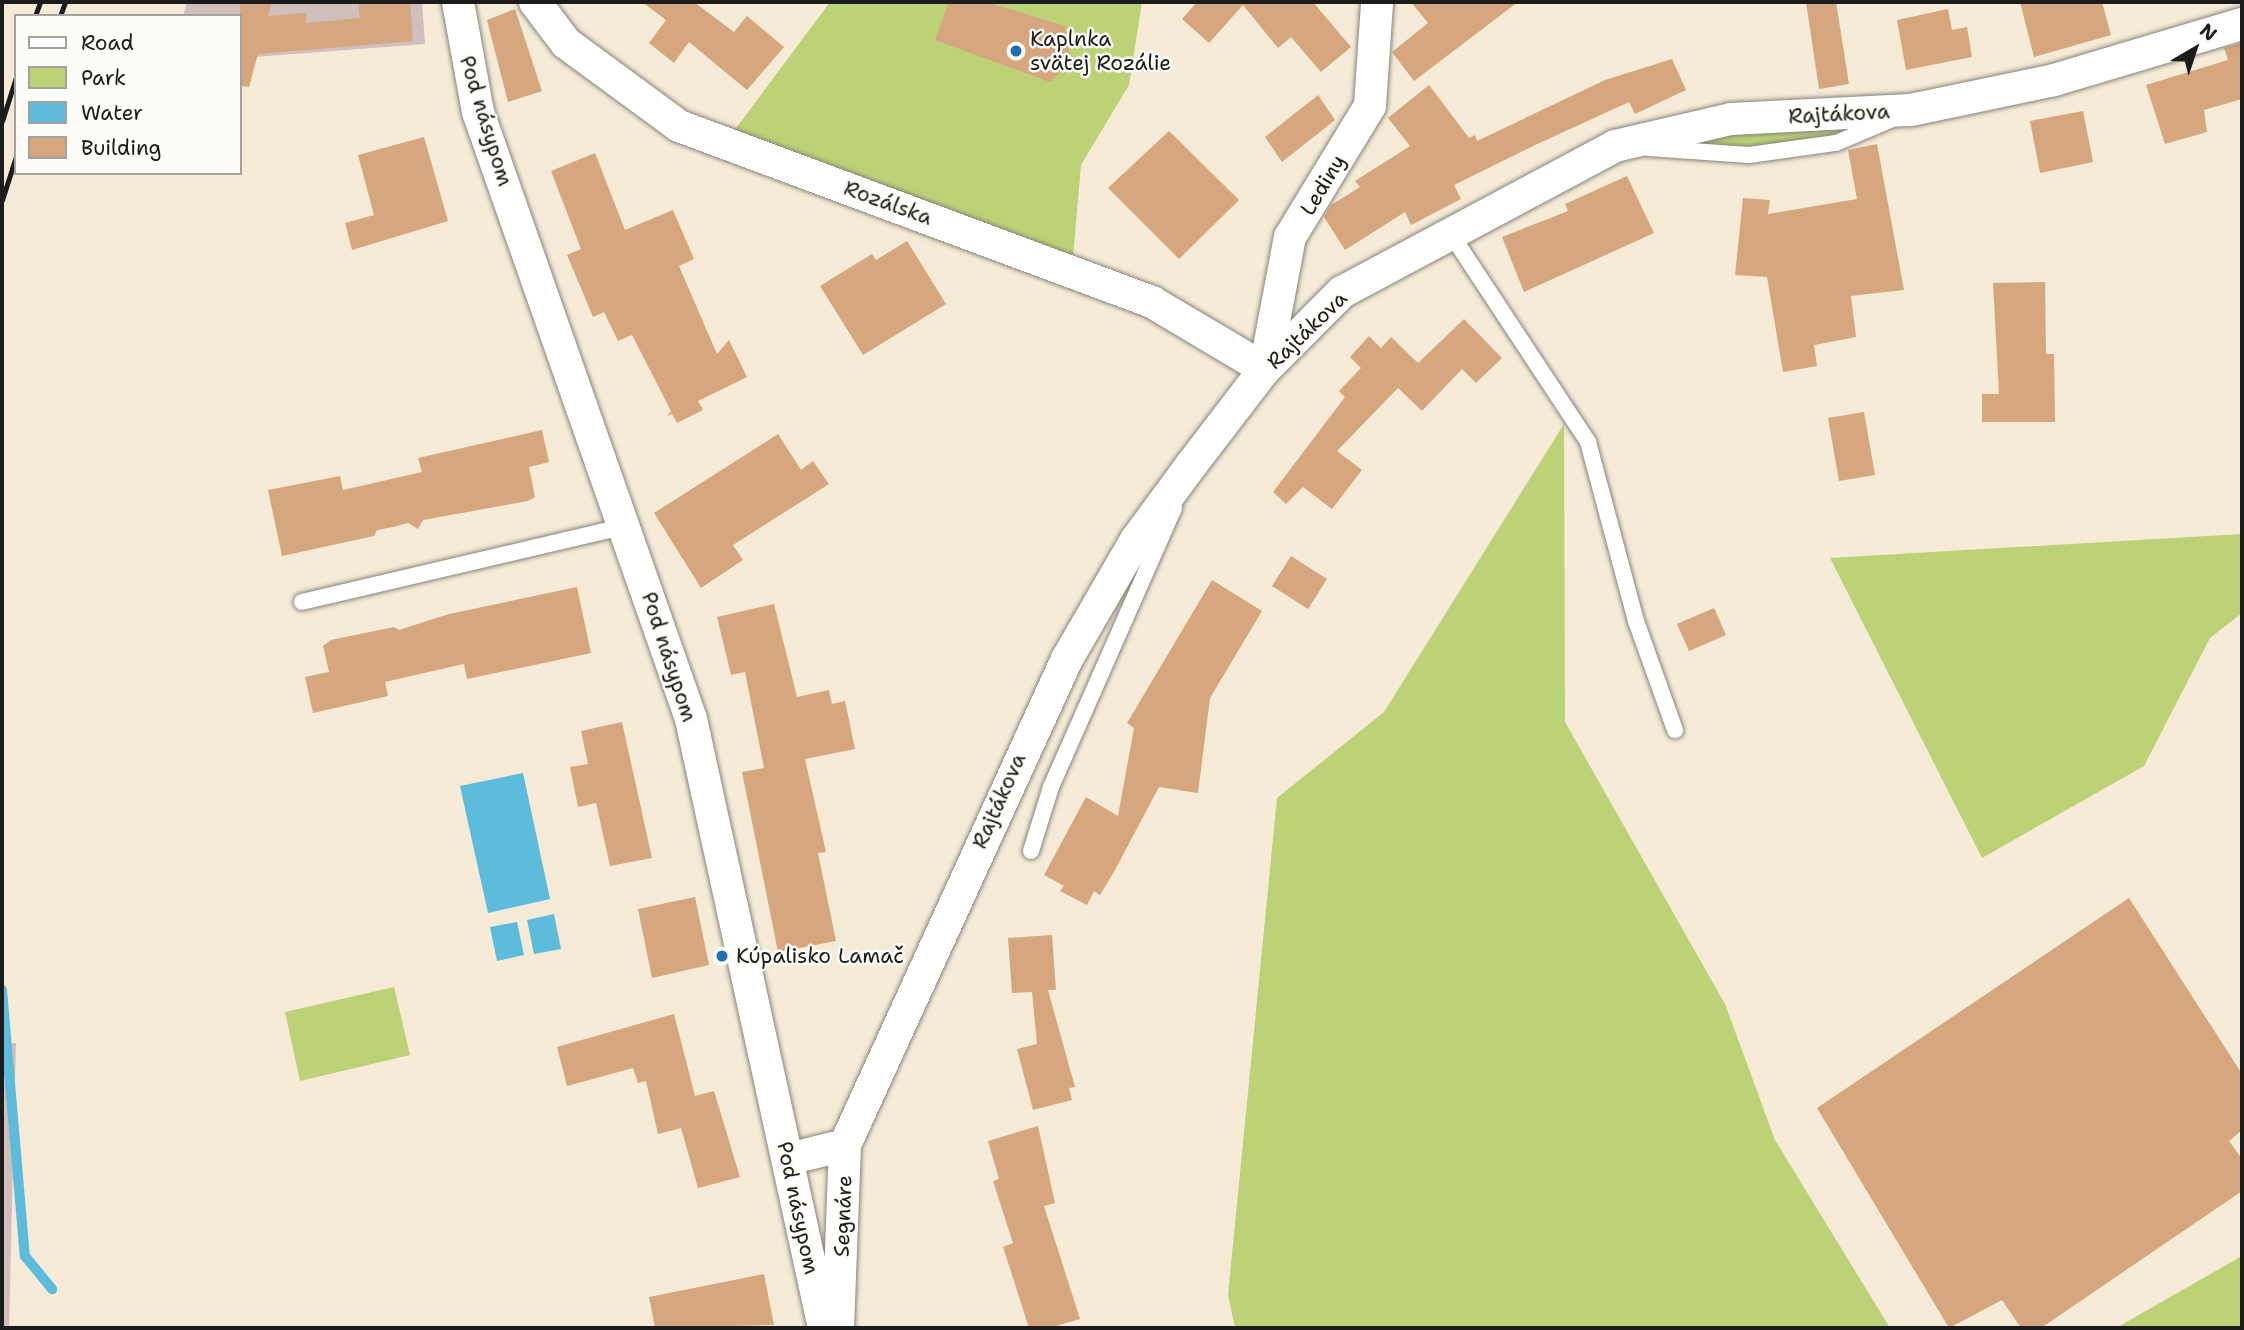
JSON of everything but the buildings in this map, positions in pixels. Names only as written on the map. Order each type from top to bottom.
[{"type":"street","name":"Pod násypom","points":[[458,2],[478,112],[691,719],[824,1328]]},
{"type":"street","name":"Rozálska","points":[[535,2],[566,43],[679,126],[1152,302],[1265,369]]},
{"type":"street","name":"Lediny","points":[[1265,369],[1290,237],[1370,106],[1377,2]]},
{"type":"street","name":"Rajtákova","points":[[845,1145],[1067,659],[1136,540],[1265,369],[1342,292],[1449,231],[1615,146],[1731,119],[1911,110],[2054,80],[2242,24]]},
{"type":"street","points":[[788,1159],[845,1145]]},
{"type":"street","name":"Segnáre","points":[[838,1328],[845,1145]]},
{"type":"lane","points":[[1449,231],[1588,442],[1636,621],[1675,730]]},
{"type":"lane","points":[[1031,851],[1051,786],[1192,464]]},
{"type":"lane","points":[[302,602],[625,526]]},
{"type":"shaded area","points":[[187,2],[422,2],[425,44],[242,58],[242,14],[184,14]]},
{"type":"shaded area","points":[[2,1043],[16,1043],[9,1328],[2,1328]]},
{"type":"green space","points":[[830,2],[1142,2],[1129,85],[1081,165],[1072,269],[725,143]]},
{"type":"green space","points":[[1911,110],[1836,143],[1749,155],[1615,146]]},
{"type":"green space","points":[[1564,424],[1565,722],[1725,1004],[1775,1140],[1890,1328],[1235,1328],[1228,1295],[1277,798],[1384,712]]},
{"type":"green space","points":[[2242,534],[2242,613],[2210,638],[2144,766],[1982,858],[1830,558]]},
{"type":"green space","points":[[394,987],[410,1055],[300,1081],[285,1012]]},
{"type":"green space","points":[[2242,1256],[2242,1328],[2116,1328]]},
{"type":"water","points":[[523,773],[550,899],[488,913],[460,786]]},
{"type":"water","points":[[554,914],[561,949],[534,954],[527,920]]},
{"type":"water","points":[[517,922],[524,955],[497,961],[490,927]]},
{"type":"waterway","points":[[2,990],[25,1256],[52,1289]]},
{"type":"railway","points":[[36,14],[40,2]]},
{"type":"railway","points":[[61,14],[65,2]]},
{"type":"railway","points":[[2,121],[14,83]]},
{"type":"railway","points":[[2,200],[14,162]]},
{"type":"place","name":"Kaplnka svätej Rozálie","points":[[1016,51]]},
{"type":"place","name":"Kúpalisko Lamač","points":[[722,956]]}]
